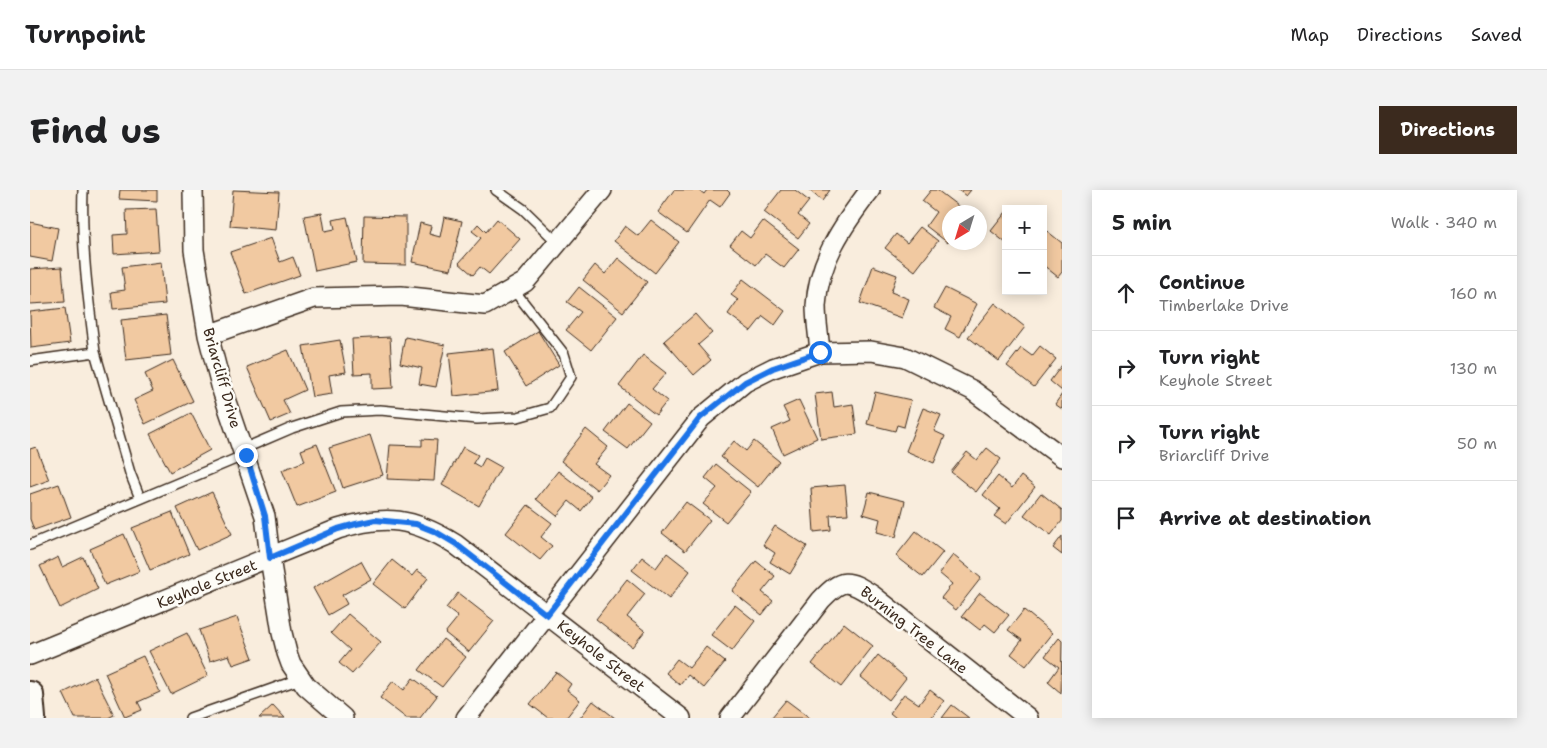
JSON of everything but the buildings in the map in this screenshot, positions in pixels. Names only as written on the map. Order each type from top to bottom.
[{"type":"main road","points":[[30,695],[32,718]]},
{"type":"street","name":"Briarcliff Drive","points":[[192,190],[194,250],[208,335],[223,393],[265,516],[286,653],[300,679],[314,695],[344,718]]},
{"type":"street","points":[[208,335],[314,298],[401,296],[485,305],[525,282],[602,190]]},
{"type":"street","points":[[820,352],[816,307],[821,271],[844,223],[870,190]]},
{"type":"street","points":[[466,718],[700,418],[745,382],[773,368],[820,352],[871,352],[905,357],[972,390],[1062,458]]},
{"type":"street","name":"Keyhole Street","points":[[30,655],[338,529],[375,520],[416,524],[436,532],[456,544],[681,718]]},
{"type":"street","name":"Burning Tree Lane","points":[[730,718],[820,600],[840,584],[853,583],[872,595],[1028,718]]},
{"type":"lane","points":[[83,190],[87,292],[95,352],[130,473],[140,498]]},
{"type":"lane","points":[[496,190],[523,209],[558,243]]},
{"type":"lane","points":[[30,545],[244,452],[274,435],[341,412],[380,410],[477,419],[518,417],[550,408],[571,378],[564,354],[513,289]]},
{"type":"lane","points":[[30,361],[95,352]]},
{"type":"lane","points":[[190,718],[300,679]]},
{"type":"route","points":[[246,455],[265,516],[270,558],[338,529],[356,524],[375,520],[416,524],[436,532],[456,544],[547,615],[700,418],[745,382],[773,368],[820,352]]}]
